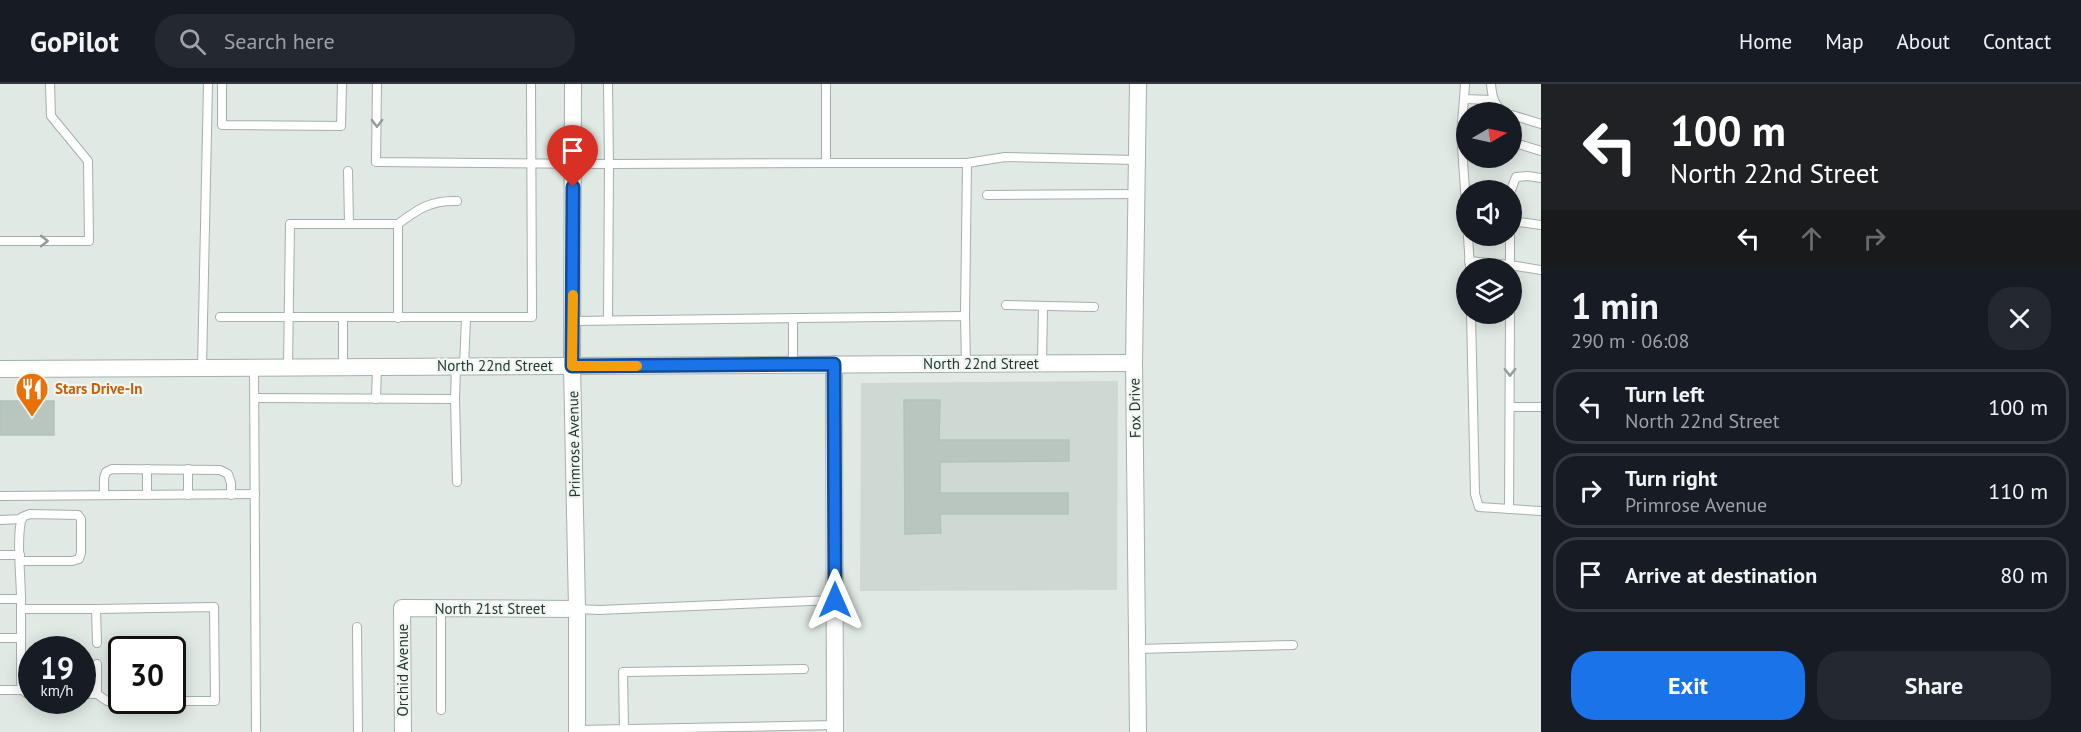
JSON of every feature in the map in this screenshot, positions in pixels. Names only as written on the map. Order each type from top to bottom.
[{"type":"street","name":"Primrose Avenue","points":[[573,84],[572,366],[578,731]]},
{"type":"street","name":"Fox Drive","points":[[1138,84],[1134,363],[1138,732]]},
{"type":"street","name":"North 22nd Street","points":[[0,369],[1134,363]]},
{"type":"street","points":[[834,364],[835,729]]},
{"type":"street","name":"North 21st Street","points":[[402,608],[577,609]]},
{"type":"street","name":"Orchid Avenue","points":[[402,608],[403,732]]},
{"type":"lane","points":[[0,241],[89,241],[88,160],[51,116],[50,84]]},
{"type":"lane","points":[[202,368],[208,84]]},
{"type":"lane","points":[[222,84],[222,125],[341,126],[342,84]]},
{"type":"lane","points":[[377,84],[376,162],[573,165],[967,163],[1005,157],[1137,160]]},
{"type":"lane","points":[[220,317],[532,317],[531,84]]},
{"type":"lane","points":[[608,84],[608,320]]},
{"type":"lane","points":[[826,84],[826,163]]},
{"type":"lane","points":[[1465,84],[1464,99],[1493,100],[1491,84]]},
{"type":"lane","points":[[1522,118],[1541,124]]},
{"type":"lane","points":[[1522,145],[1541,151]]},
{"type":"lane","points":[[966,364],[967,163]]},
{"type":"lane","points":[[348,171],[348,224]]},
{"type":"lane","points":[[1515,180],[1516,177],[1541,178]]},
{"type":"lane","points":[[987,195],[1137,194]]},
{"type":"lane","points":[[288,368],[290,224],[398,224],[415,211],[439,200],[457,201]]},
{"type":"lane","points":[[1522,222],[1541,225]]},
{"type":"lane","points":[[398,224],[398,318]]},
{"type":"lane","points":[[1522,268],[1541,270]]},
{"type":"lane","points":[[1006,305],[1094,307]]},
{"type":"lane","points":[[1042,306],[1042,363]]},
{"type":"lane","points":[[573,321],[965,316]]},
{"type":"lane","points":[[343,318],[343,367]]},
{"type":"lane","points":[[458,482],[455,399],[466,318]]},
{"type":"lane","points":[[793,318],[793,365]]},
{"type":"lane","points":[[1472,324],[1475,494],[1479,507],[1541,511]]},
{"type":"lane","points":[[1509,509],[1510,324]]},
{"type":"lane","points":[[376,399],[377,367]]},
{"type":"lane","points":[[254,368],[256,732]]},
{"type":"lane","points":[[255,398],[455,399]]},
{"type":"lane","points":[[1509,407],[1541,407]]},
{"type":"lane","points":[[104,495],[104,478],[106,472],[112,469],[188,469],[220,470],[228,474],[231,495]]},
{"type":"lane","points":[[147,469],[147,495]]},
{"type":"lane","points":[[188,469],[188,495]]},
{"type":"lane","points":[[0,496],[255,494]]},
{"type":"lane","points":[[0,520],[22,519],[30,514],[78,515],[81,519],[79,559],[72,561],[0,555]]},
{"type":"lane","points":[[21,636],[20,525],[22,519]]},
{"type":"lane","points":[[0,599],[21,599]]},
{"type":"lane","points":[[577,609],[835,600]]},
{"type":"lane","points":[[21,609],[214,607],[214,700],[107,701],[97,694],[97,664]]},
{"type":"lane","points":[[96,609],[97,643]]},
{"type":"lane","points":[[441,609],[441,710]]},
{"type":"lane","points":[[357,627],[358,732]]},
{"type":"lane","points":[[0,638],[18,638]]},
{"type":"lane","points":[[1137,649],[1293,645]]},
{"type":"lane","points":[[624,729],[623,672],[804,669]]},
{"type":"lane","points":[[0,690],[18,690]]},
{"type":"lane","points":[[578,731],[835,729]]},
{"type":"shaded area","points":[[1118,381],[1117,590],[860,591],[861,383]]},
{"type":"building","points":[[904,400],[940,400],[939,440],[1069,440],[1069,461],[940,462],[940,493],[1068,493],[1068,514],[940,514],[941,533],[905,534]]},
{"type":"building","name":"Stars Drive-In","points":[[0,401],[54,401],[54,435],[0,435]]},
{"type":"slow traffic","points":[[573,295],[572,366],[637,366]]},
{"type":"place","name":"Stars Drive-In","points":[[32,418]]},
{"type":"route","points":[[573,187],[572,366],[834,364],[835,600]]}]
